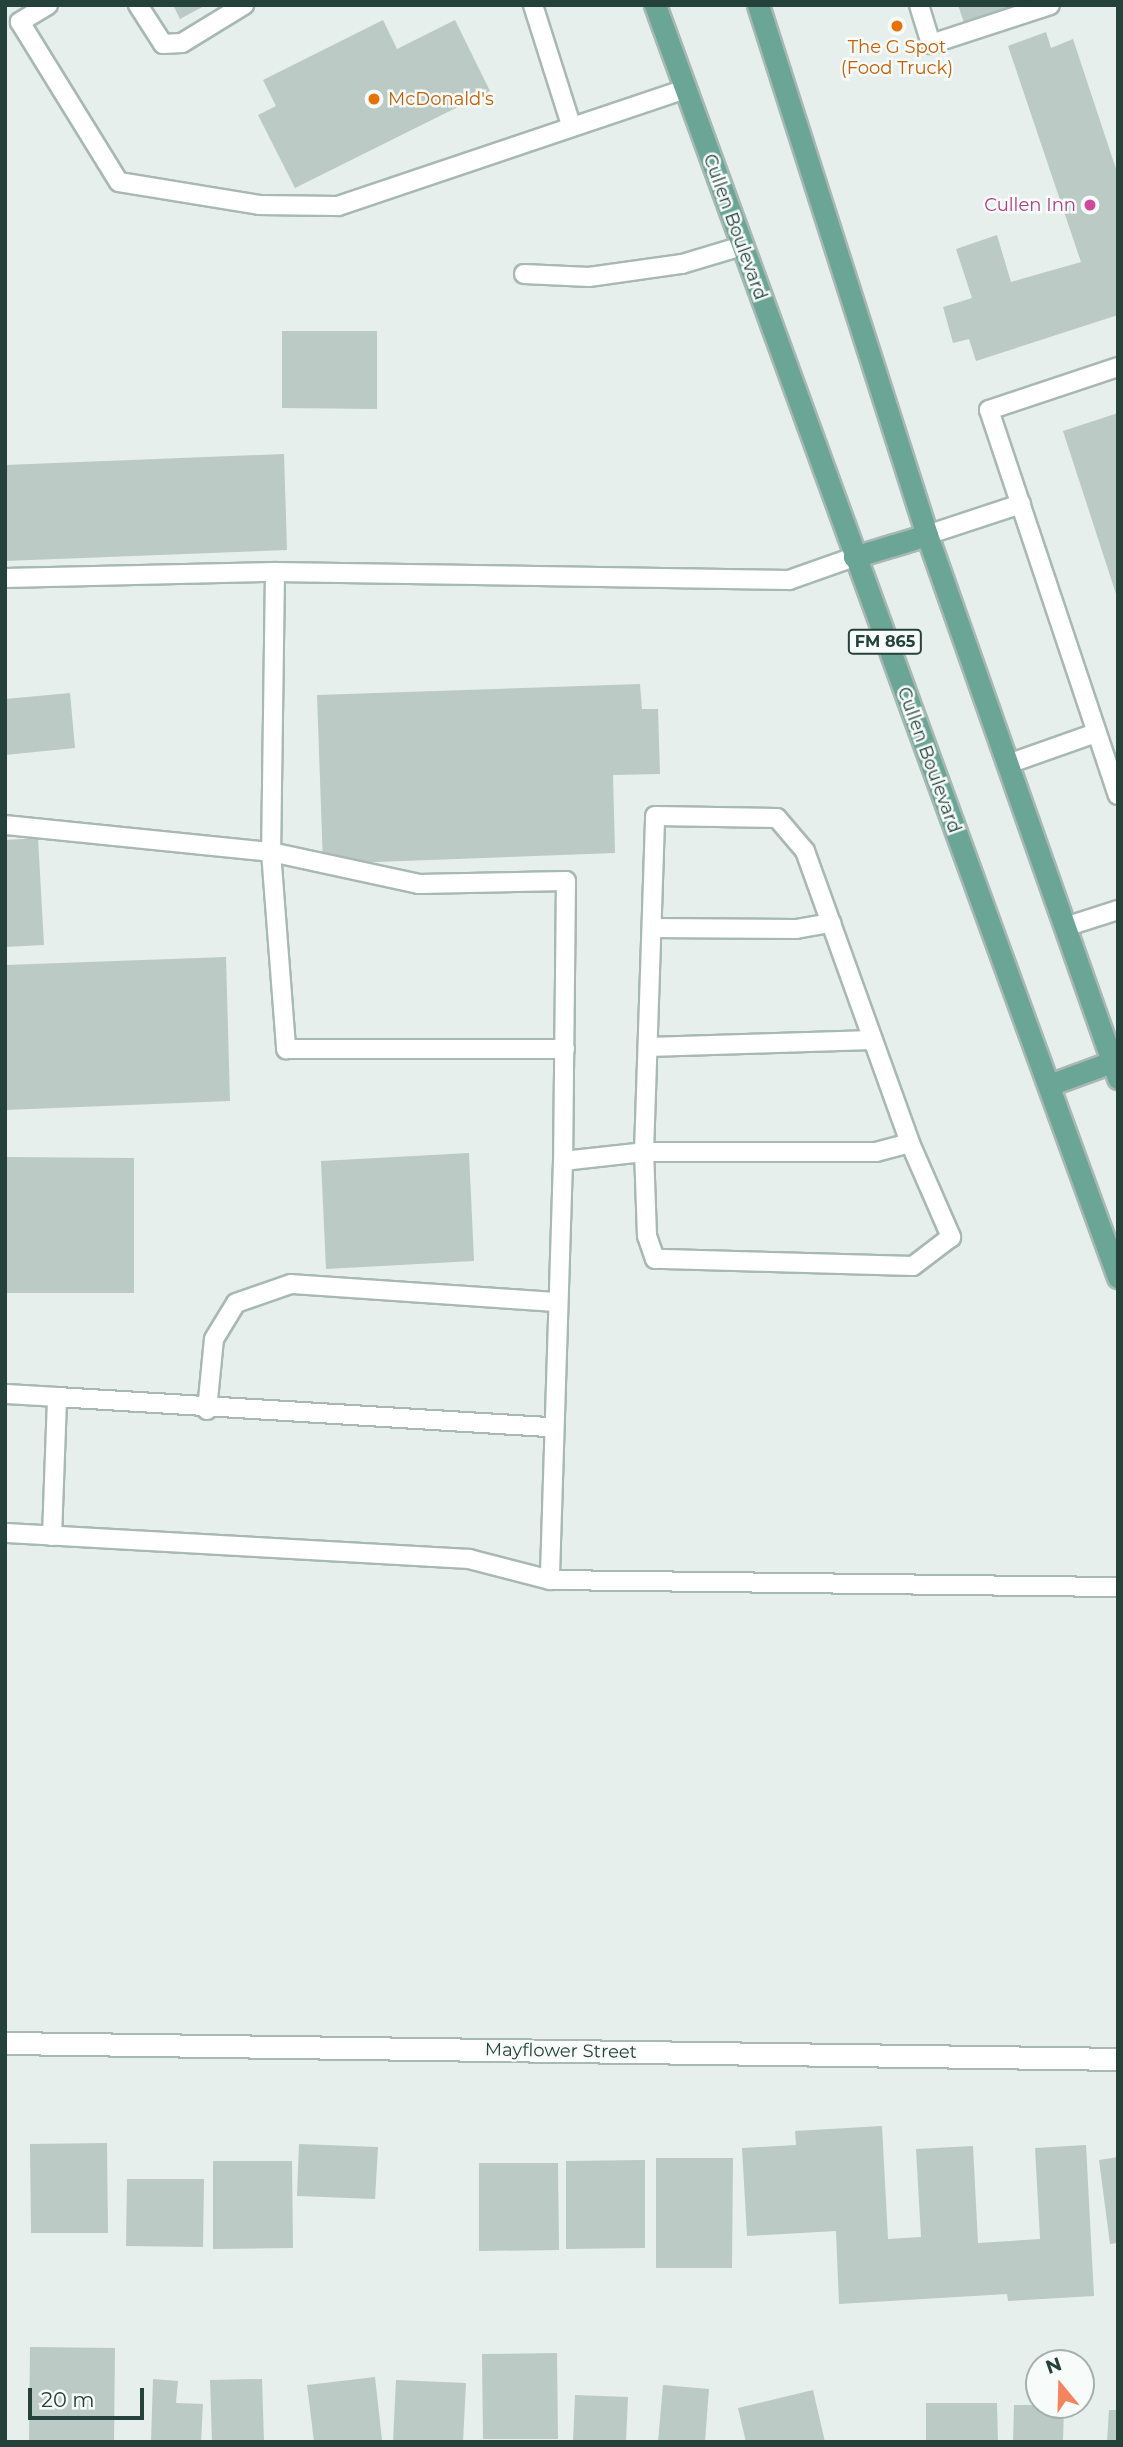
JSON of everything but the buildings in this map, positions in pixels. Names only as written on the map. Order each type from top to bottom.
[{"type":"main road","name":"Cullen Boulevard","points":[[655,5],[1118,1277]]},
{"type":"main road","points":[[758,5],[927,535],[1115,1070],[1049,1085]]},
{"type":"main road","points":[[854,557],[927,535]]},
{"type":"street","name":"Mayflower Street","points":[[5,2043],[1118,2059]]},
{"type":"lane","points":[[48,5],[20,22],[119,182],[258,205],[338,206],[571,125],[686,89]]},
{"type":"lane","points":[[138,5],[163,44],[182,43],[244,5]]},
{"type":"lane","points":[[533,5],[571,125]]},
{"type":"lane","points":[[919,5],[931,44],[1050,5]]},
{"type":"lane","points":[[524,274],[589,277],[682,264],[742,246]]},
{"type":"lane","points":[[1118,367],[989,410],[1118,795]]},
{"type":"lane","points":[[927,535],[1021,504]]},
{"type":"lane","points":[[5,578],[275,572],[789,580],[854,557]]},
{"type":"lane","points":[[275,572],[271,852],[286,1049],[565,1049]]},
{"type":"lane","points":[[1008,764],[1096,733]]},
{"type":"lane","points":[[655,816],[777,818],[805,851],[831,922],[910,1143],[951,1237],[914,1266],[655,1259],[647,1236],[644,1152],[655,816]]},
{"type":"lane","points":[[5,825],[271,852],[419,884],[566,881],[563,1161],[550,1580]]},
{"type":"lane","points":[[1065,928],[1118,910]]},
{"type":"lane","points":[[652,928],[796,929],[831,922]]},
{"type":"lane","points":[[648,1047],[873,1040]]},
{"type":"lane","points":[[563,1161],[644,1152],[876,1152],[910,1143]]},
{"type":"lane","points":[[207,1410],[214,1339],[236,1303],[291,1284],[557,1302]]},
{"type":"lane","points":[[5,1394],[207,1410],[553,1427]]},
{"type":"lane","points":[[52,1536],[57,1397]]},
{"type":"lane","points":[[5,1533],[469,1559],[550,1580],[1118,1587]]},
{"type":"place","name":"The G Spot (Food Truck)","points":[[897,26]]},
{"type":"place","name":"McDonald's","points":[[374,99]]},
{"type":"place","name":"Cullen Inn","points":[[1090,205]]}]
